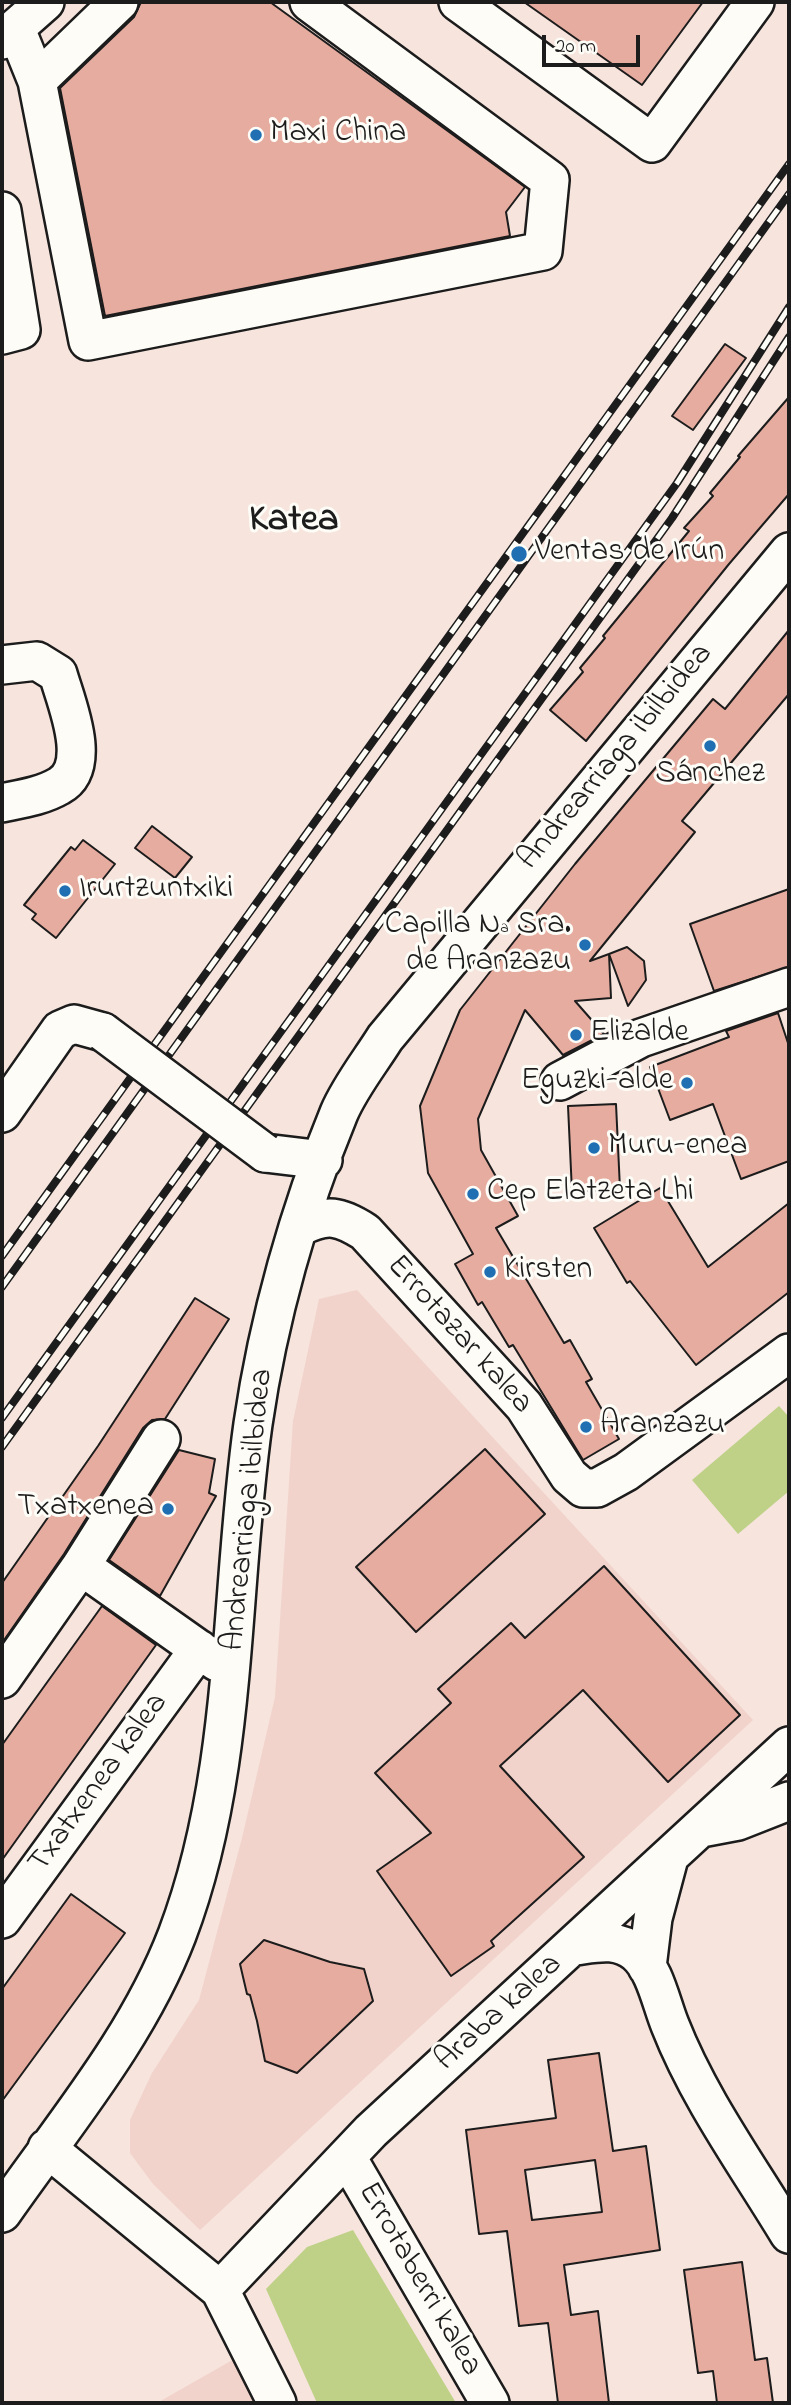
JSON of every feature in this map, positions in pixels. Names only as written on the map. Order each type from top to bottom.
[{"type":"street","points":[[46,2],[9,34],[37,81],[88,341],[544,251],[550,180],[309,2]]},
{"type":"street","points":[[37,81],[119,2]]},
{"type":"street","points":[[458,2],[652,143],[749,9]]},
{"type":"street","points":[[2,211],[21,330],[2,335]]},
{"type":"street","name":"Andrearriaga ibilbidea","points":[[2,2213],[125,2036],[155,1987],[177,1934],[208,1822],[231,1672],[253,1424],[281,1286],[340,1111],[385,1038],[787,560]]},
{"type":"street","points":[[2,665],[37,661],[58,674],[75,733],[76,766],[62,785],[2,803]]},
{"type":"street","points":[[560,1081],[641,1038],[789,987]]},
{"type":"street","points":[[2,1113],[60,1030],[74,1024],[103,1032],[265,1153],[323,1160]]},
{"type":"street","name":"Errotazar kalea","points":[[300,1227],[317,1219],[344,1218],[365,1232],[524,1406],[569,1476],[583,1488],[597,1488],[626,1472],[789,1353]]},
{"type":"street","points":[[2,1679],[81,1566],[161,1439]]},
{"type":"street","name":"Andrearriaga ibilbidea","points":[[81,1566],[231,1672]]},
{"type":"street","name":"Txatxenea kalea","points":[[2,1919],[199,1649]]},
{"type":"street","name":"Araba kalea","points":[[220,2290],[371,2131],[575,1946],[789,1746]]},
{"type":"street","points":[[700,1828],[738,1821],[789,1801]]},
{"type":"street","points":[[647,1967],[653,1918],[669,1858]]},
{"type":"street","points":[[575,1946],[610,1941],[637,1954],[647,1967],[674,2034],[701,2088],[789,2234]]},
{"type":"street","points":[[47,2148],[220,2290],[277,2403]]},
{"type":"street","name":"Errotaberri kalea","points":[[347,2157],[490,2403]]},
{"type":"shaded area","points":[[357,1290],[753,1720],[200,2230],[153,2184],[130,2153],[130,2120],[152,2073],[199,2000],[242,1838],[275,1697],[293,1421],[319,1299]]},
{"type":"shaded area","points":[[236,2358],[255,2403],[157,2403]]},
{"type":"green space","points":[[779,1406],[789,1417],[789,1491],[738,1534],[692,1480]]},
{"type":"green space","points":[[353,2230],[456,2403],[317,2403],[266,2289],[307,2247]]},
{"type":"building","name":"Maxi China","points":[[141,2],[270,2],[525,187],[506,212],[510,236],[105,316],[60,88],[134,17]]},
{"type":"building","points":[[524,2],[703,2],[642,85]]},
{"type":"building","points":[[725,344],[746,358],[693,430],[672,416]]},
{"type":"building","points":[[789,397],[789,494],[586,741],[550,710],[583,672],[580,668],[605,638],[603,636],[689,531],[684,528],[713,496],[710,493],[740,457],[738,456]]},
{"type":"building","points":[[789,630],[789,694],[682,821],[695,832],[590,961],[609,954],[611,998],[575,1001],[604,1034],[563,1055],[525,1010],[478,1119],[481,1150],[518,1216],[496,1228],[564,1343],[570,1340],[592,1379],[586,1382],[619,1439],[583,1460],[513,1345],[509,1347],[482,1302],[478,1305],[455,1264],[473,1254],[428,1173],[420,1106],[460,1010],[575,864],[713,699],[725,709]]},
{"type":"building","points":[[152,826],[192,857],[175,878],[135,848]]},
{"type":"building","name":"Irurtzuntxiki","points":[[83,840],[115,864],[56,938],[32,919],[36,914],[24,905],[71,847],[75,850]]},
{"type":"building","points":[[789,889],[789,967],[714,991],[690,924]]},
{"type":"building","points":[[627,947],[644,961],[646,980],[628,1006],[609,954]]},
{"type":"building","points":[[778,1013],[789,1046],[789,1161],[741,1179],[713,1104],[670,1120],[650,1067],[729,1037],[726,1031]]},
{"type":"building","name":"Muru-enea","points":[[616,1104],[620,1189],[572,1192],[568,1106]]},
{"type":"building","points":[[660,1188],[708,1267],[789,1203],[789,1292],[696,1365],[630,1281],[627,1283],[594,1228]]},
{"type":"building","points":[[195,1298],[229,1319],[165,1419],[152,1420],[143,1428],[64,1554],[2,1643],[2,1583],[98,1446]]},
{"type":"building","points":[[485,1449],[545,1514],[416,1632],[356,1567]]},
{"type":"building","name":"Txatxenea","points":[[179,1450],[215,1459],[209,1493],[216,1496],[160,1596],[109,1560]]},
{"type":"building","points":[[604,1566],[740,1715],[668,1782],[583,1690],[500,1766],[584,1857],[491,1941],[494,1946],[451,1976],[377,1871],[431,1833],[375,1773],[451,1703],[438,1689],[511,1623],[525,1638]]},
{"type":"building","points":[[102,1606],[156,1645],[2,1860],[2,1745]]},
{"type":"building","points":[[71,1894],[125,1933],[2,2101],[2,1989]]},
{"type":"building","points":[[264,1940],[330,1962],[364,1969],[373,2001],[297,2073],[265,2061],[257,2021],[250,1995],[247,1994],[240,1964]]},
{"type":"building","points":[[599,2053],[613,2151],[646,2146],[660,2250],[564,2265],[571,2315],[598,2311],[609,2403],[558,2403],[548,2323],[519,2326],[507,2231],[479,2234],[466,2130],[556,2118],[548,2060]],"holes":[[[595,2160],[602,2212],[532,2220],[525,2170]]]},
{"type":"building","points":[[742,2262],[755,2360],[767,2358],[773,2403],[717,2403],[713,2371],[698,2373],[684,2270]]},
{"type":"railway","points":[[2,1256],[789,164]]},
{"type":"railway","points":[[2,1287],[789,194]]},
{"type":"railway","points":[[2,1418],[677,483],[789,307]]},
{"type":"railway","points":[[2,1447],[672,518],[789,337]]},
{"type":"place","name":"Maxi China","points":[[256,135]]},
{"type":"place","name":"Ventas de Irún","points":[[519,554]]},
{"type":"place","name":"Sánchez","points":[[710,746]]},
{"type":"place","name":"Irurtzuntxiki","points":[[65,891]]},
{"type":"place","name":"Capilla Nª Sra. de Aranzazu","points":[[585,945]]},
{"type":"place","name":"Elizalde","points":[[576,1035]]},
{"type":"place","name":"Eguzki-alde","points":[[687,1083]]},
{"type":"place","name":"Muru-enea","points":[[594,1148]]},
{"type":"place","name":"Cep Elatzeta Lhi","points":[[473,1194]]},
{"type":"place","name":"Kirsten","points":[[490,1272]]},
{"type":"place","name":"Aranzazu","points":[[586,1427]]},
{"type":"place","name":"Txatxenea","points":[[168,1509]]},
{"type":"district","name":"Katea","points":[[294,523]]}]
